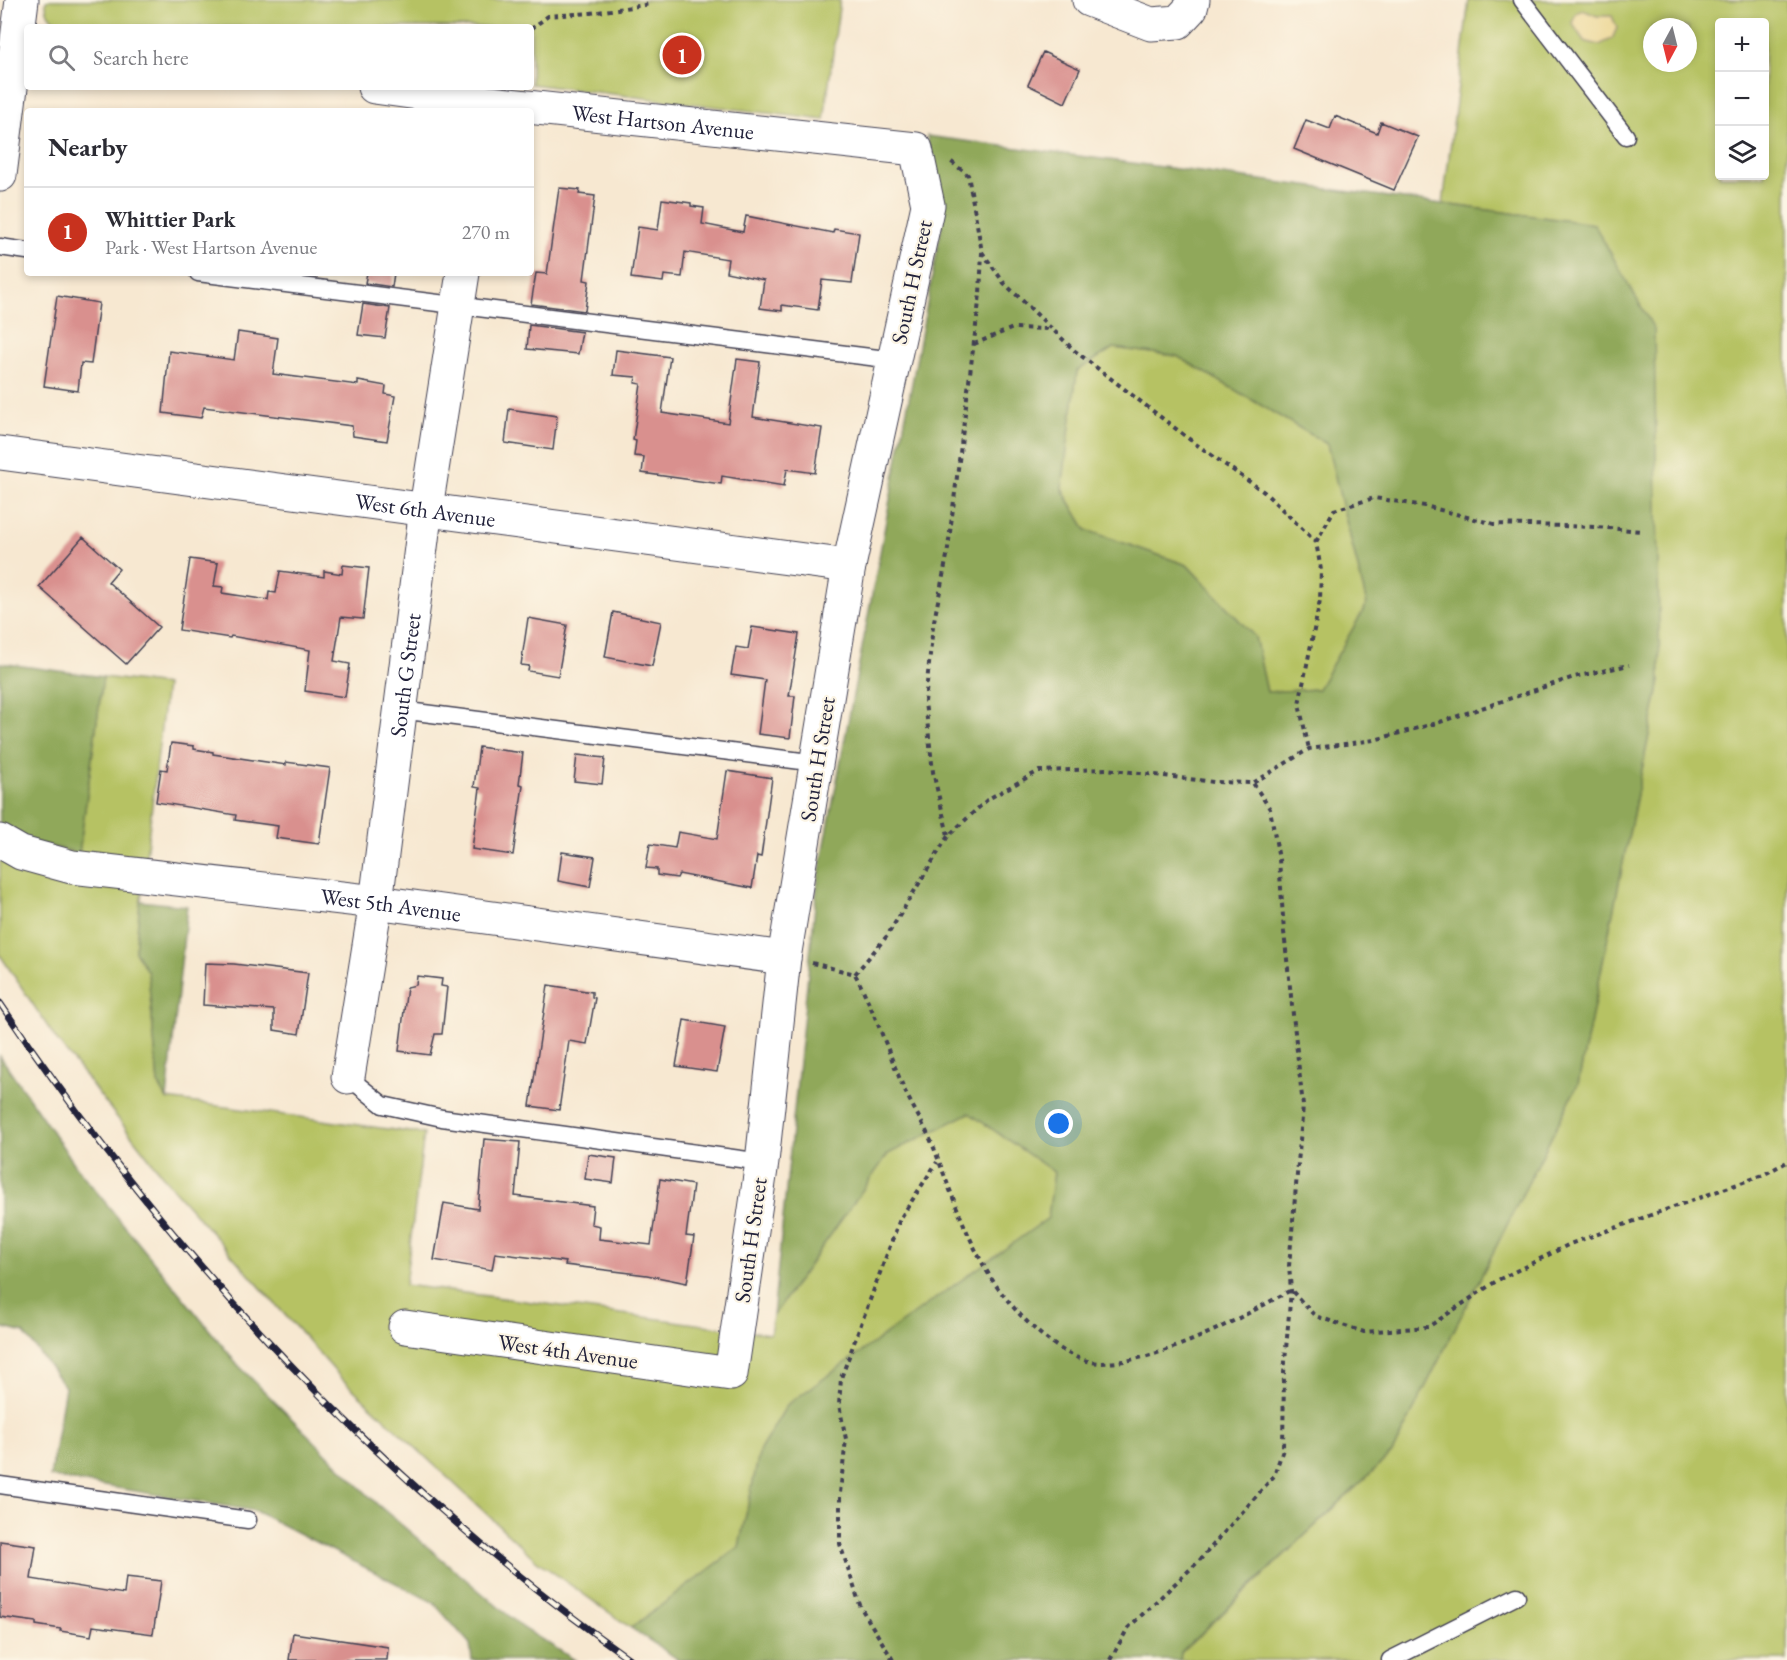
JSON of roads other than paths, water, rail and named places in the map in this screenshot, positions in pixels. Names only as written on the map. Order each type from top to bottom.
[{"type":"street","points":[[0,176],[15,37],[22,0]]},
{"type":"street","points":[[1089,0],[1151,24],[1178,22],[1191,8],[1193,0]]},
{"type":"street","name":"West Hartson Avenue","points":[[391,90],[490,107]]},
{"type":"street","name":"West Hartson Avenue","points":[[534,111],[916,149]]},
{"type":"street","name":"South H Street","points":[[731,1374],[762,1162],[784,958],[849,566],[928,205],[916,149]]},
{"type":"street","name":"South G Street","points":[[348,1077],[376,902],[426,508],[463,276]]},
{"type":"street","name":"West 6th Avenue","points":[[0,453],[849,566]]},
{"type":"street","name":"West 5th Avenue","points":[[0,841],[21,853],[72,867],[376,902],[784,958]]},
{"type":"street","name":"West 4th Avenue","points":[[405,1327],[731,1374]]},
{"type":"lane","points":[[1522,0],[1626,136]]},
{"type":"lane","points":[[0,247],[24,251]]},
{"type":"lane","points":[[221,276],[894,360]]},
{"type":"lane","points":[[400,710],[817,763]]},
{"type":"lane","points":[[348,1077],[382,1104],[442,1118],[762,1162]]},
{"type":"lane","points":[[0,1485],[248,1520]]},
{"type":"lane","points":[[1390,1660],[1517,1596]]},
{"type":"railway","points":[[0,1003],[66,1096],[135,1187],[209,1275],[286,1360],[367,1441],[451,1519],[539,1592],[631,1660]]},
{"type":"place","name":"Whittier Park","points":[[682,55]]}]
